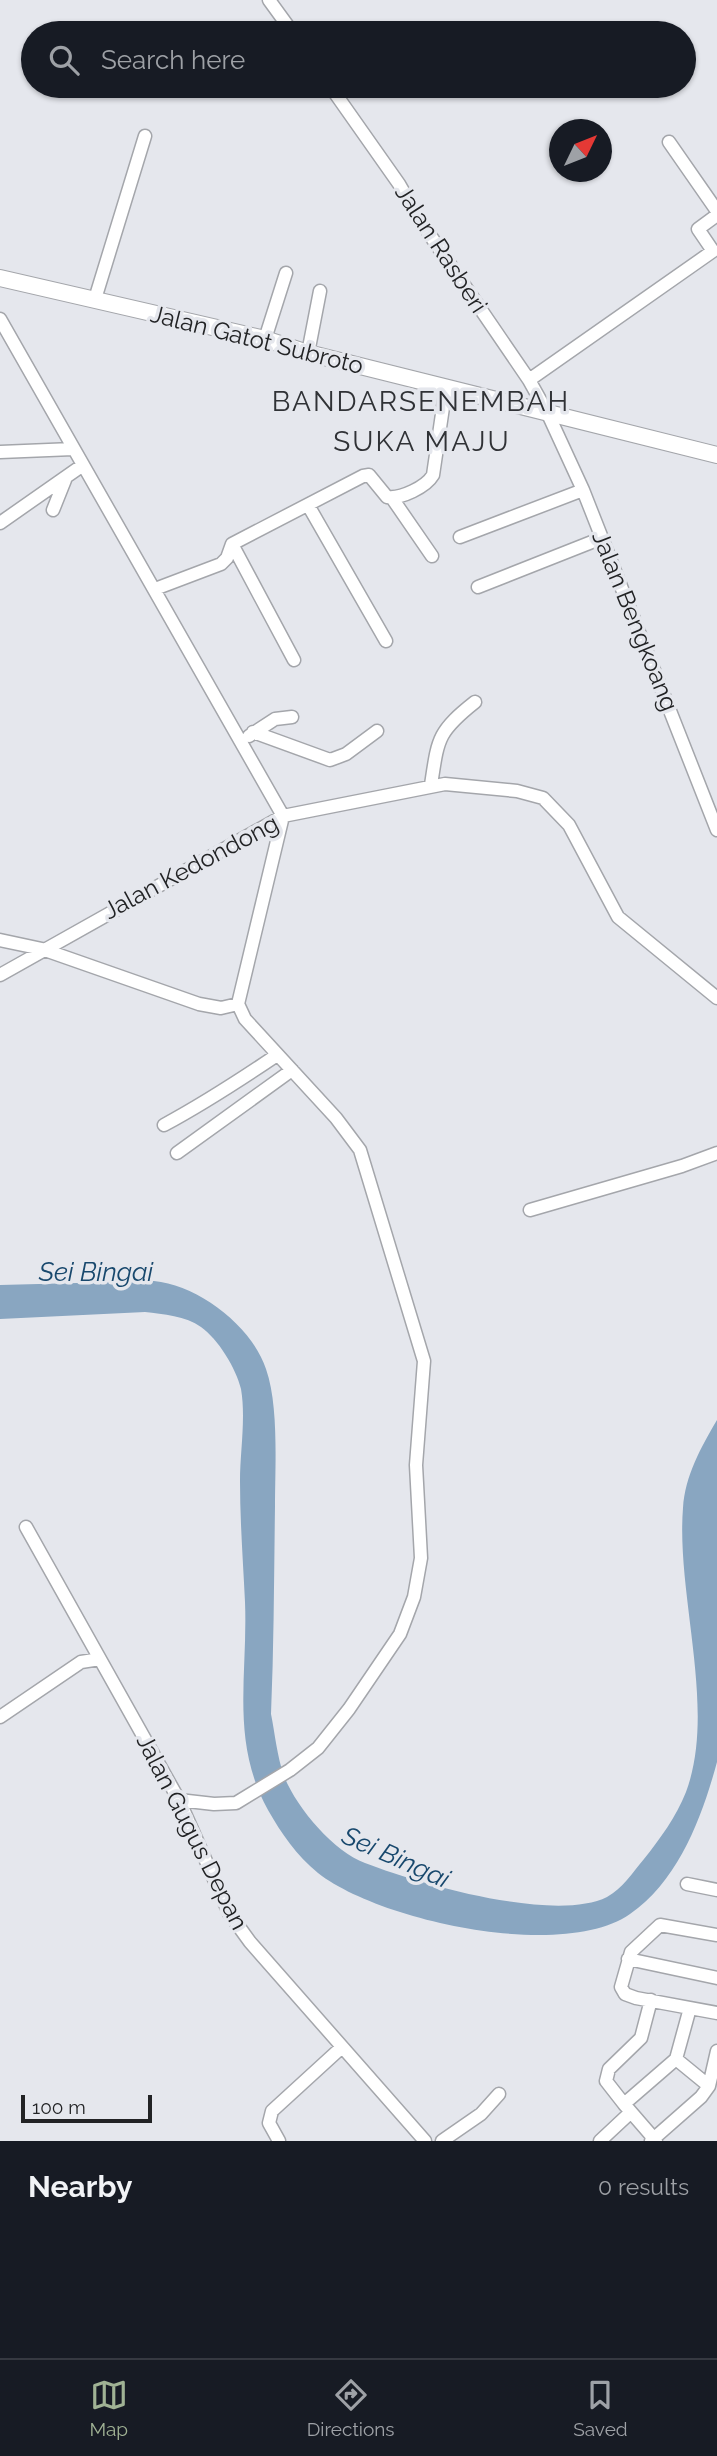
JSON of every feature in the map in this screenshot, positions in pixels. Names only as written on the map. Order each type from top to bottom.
[{"type":"main road","name":"Jalan Gatot Subroto","points":[[0,278],[265,339],[548,414],[717,455]]},
{"type":"street","points":[[269,0],[284,21]]},
{"type":"street","name":"Jalan Rasberi","points":[[338,98],[529,380],[548,414]]},
{"type":"street","points":[[94,299],[145,136]]},
{"type":"street","points":[[529,380],[713,251],[698,229],[717,213],[669,142]]},
{"type":"street","points":[[265,339],[286,273]]},
{"type":"street","points":[[307,352],[320,291]]},
{"type":"street","points":[[0,319],[283,816],[238,1004],[244,1019],[352,1137],[360,1150],[424,1361],[416,1465],[421,1558],[408,1613],[382,1661],[330,1735],[290,1770],[244,1799],[214,1804],[179,1800]]},
{"type":"street","points":[[392,498],[426,484],[432,478],[446,387]]},
{"type":"street","name":"Jalan Bengkoang","points":[[548,414],[583,490],[717,831]]},
{"type":"street","points":[[0,452],[73,449]]},
{"type":"street","points":[[0,523],[65,481],[83,466]]},
{"type":"street","points":[[155,589],[221,564],[227,558],[232,544],[369,475],[387,497],[392,498],[432,556]]},
{"type":"street","points":[[53,510],[65,481]]},
{"type":"street","points":[[460,537],[583,490]]},
{"type":"street","points":[[308,505],[386,641]]},
{"type":"street","points":[[478,587],[602,538]]},
{"type":"street","points":[[232,544],[294,660]]},
{"type":"street","points":[[431,785],[438,740],[453,720],[475,702]]},
{"type":"street","points":[[240,742],[275,719],[292,717]]},
{"type":"street","points":[[253,733],[330,760],[346,754],[377,731]]},
{"type":"street","name":"Jalan Kedondong","points":[[0,975],[283,816],[431,785],[517,791],[543,798],[569,825],[618,917],[717,998]]},
{"type":"street","points":[[0,940],[42,949],[199,1004],[221,1007],[238,1004]]},
{"type":"street","points":[[164,1125],[212,1094],[231,1087],[277,1055]]},
{"type":"street","points":[[177,1153],[292,1070]]},
{"type":"street","points":[[530,1210],[682,1166],[717,1153]]},
{"type":"street","name":"Jalan Gugus Depan","points":[[26,1527],[179,1800],[229,1913],[425,2141]]},
{"type":"street","points":[[0,1717],[82,1662],[100,1659]]},
{"type":"street","points":[[687,1884],[716,1886]]},
{"type":"street","points":[[717,1935],[662,1925],[633,1949],[628,1959],[622,1991],[629,1996],[717,2013]]},
{"type":"street","points":[[628,1959],[717,1978]]},
{"type":"street","points":[[651,2000],[641,2038],[609,2069],[605,2077],[653,2140],[709,2086],[717,2051]]},
{"type":"street","points":[[600,2141],[627,2108],[676,2059],[690,2008]]},
{"type":"street","points":[[279,2141],[269,2123],[272,2111],[342,2047]]},
{"type":"street","points":[[676,2059],[709,2086]]},
{"type":"street","points":[[442,2141],[481,2114],[499,2094]]},
{"type":"water","name":"Sei Bingai","points":[[154,1281],[188,1290],[221,1310],[236,1323],[259,1353],[270,1384],[275,1418],[276,1455],[271,1714],[284,1776],[297,1801],[317,1827],[341,1849],[365,1863],[389,1872],[452,1890],[487,1898],[555,1906],[584,1904],[607,1897],[618,1890],[631,1875],[662,1836],[677,1810],[686,1792],[694,1760],[698,1725],[694,1652],[682,1542],[684,1496],[690,1473],[717,1420],[717,1762],[704,1804],[686,1846],[662,1884],[630,1914],[600,1928],[562,1934],[518,1934],[472,1929],[383,1906],[346,1890],[318,1873],[290,1844],[268,1810],[256,1784],[245,1733],[245,1602],[240,1481],[243,1412],[241,1389],[231,1363],[207,1332],[195,1323],[174,1316],[145,1312],[0,1319],[0,1285]]},
{"type":"district","name":"BANDARSENEMBAH","points":[[421,401]]},
{"type":"district","name":"SUKA MAJU","points":[[422,441]]}]
